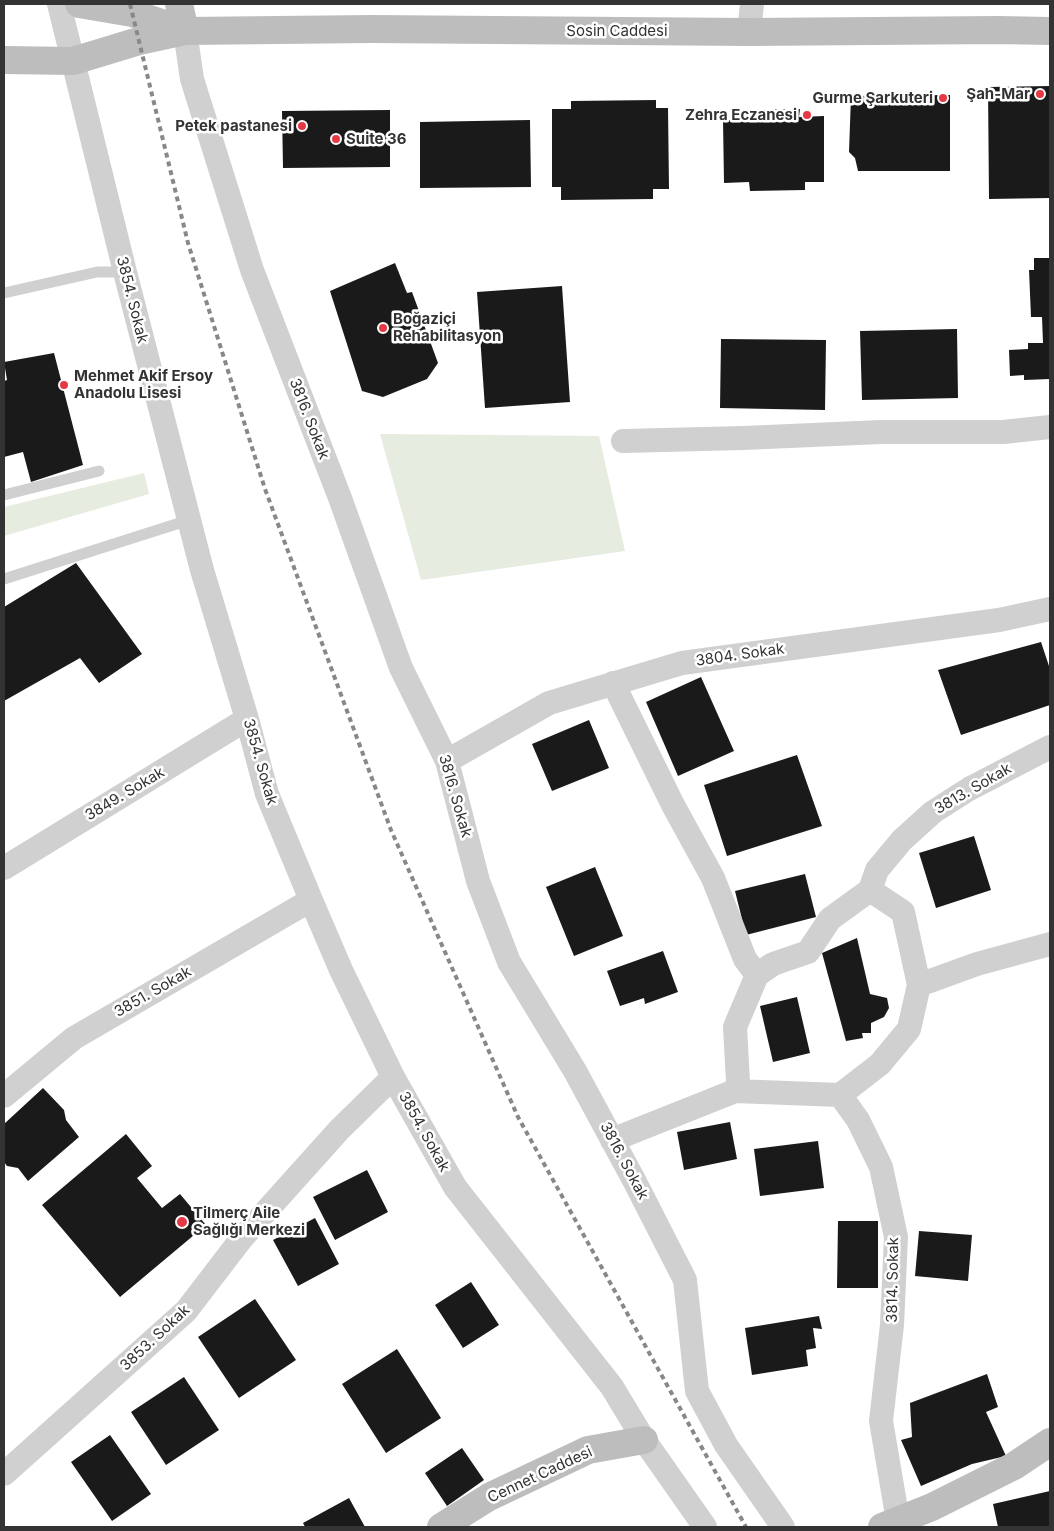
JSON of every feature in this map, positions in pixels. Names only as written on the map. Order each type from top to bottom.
[{"type":"street","name":"3854. Sokak","points":[[59,4],[125,272],[202,570],[267,794],[311,900],[341,970],[393,1076],[455,1186],[612,1387],[644,1440],[705,1527]]},
{"type":"street","points":[[79,4],[132,13],[185,32]]},
{"type":"street","points":[[179,4],[185,32]]},
{"type":"street","points":[[749,32],[752,4]]},
{"type":"street","name":"Sosin Caddesi","points":[[185,32],[371,29],[749,32],[1050,31]]},
{"type":"street","points":[[4,60],[72,61],[139,41],[185,32]]},
{"type":"street","name":"3816. Sokak","points":[[185,32],[192,79],[252,270],[340,498],[401,668],[447,761],[478,881],[509,962],[575,1071],[685,1280],[696,1392],[726,1445],[783,1527]]},
{"type":"street","points":[[623,441],[881,432],[1003,432],[1050,427]]},
{"type":"street","name":"3804. Sokak","points":[[447,761],[549,703],[682,663],[999,620],[1050,609]]},
{"type":"street","points":[[613,683],[673,805],[713,878],[729,914],[745,959],[757,975]]},
{"type":"street","name":"3849. Sokak","points":[[4,868],[247,720]]},
{"type":"street","name":"3813. Sokak","points":[[870,890],[877,870],[902,840],[933,812],[969,789],[1050,747]]},
{"type":"street","points":[[612,1140],[735,1091],[840,1095],[880,1064],[909,1030],[919,985],[903,912],[870,890],[830,919],[808,952],[773,964],[757,975],[735,1027],[738,1082],[735,1091]]},
{"type":"street","name":"3851. Sokak","points":[[4,1096],[74,1038],[311,900]]},
{"type":"street","points":[[919,985],[977,964],[1050,944]]},
{"type":"street","name":"3853. Sokak","points":[[4,1474],[186,1311],[242,1238],[339,1130],[393,1076]]},
{"type":"street","name":"3814. Sokak","points":[[840,1095],[858,1120],[881,1167],[896,1237],[892,1325],[881,1421],[890,1524]]},
{"type":"street","name":"Cennet Caddesi","points":[[441,1527],[489,1497],[588,1450],[644,1440]]},
{"type":"street","points":[[890,1524],[932,1507],[1014,1466],[1050,1442]]},
{"type":"lane","points":[[4,293],[96,272],[125,272]]},
{"type":"lane","points":[[4,496],[100,471]]},
{"type":"lane","points":[[4,579],[189,520]]},
{"type":"shaded area","points":[[380,434],[599,436],[625,551],[421,580]]},
{"type":"shaded area","points":[[144,473],[149,494],[4,536],[4,507]]},
{"type":"building","points":[[1050,86],[1050,198],[989,199],[988,87]]},
{"type":"building","points":[[950,95],[950,171],[858,171],[855,158],[849,152],[851,96]]},
{"type":"building","points":[[656,100],[656,108],[668,108],[669,189],[653,189],[653,199],[561,200],[561,187],[552,187],[552,109],[571,109],[571,101]]},
{"type":"building","points":[[800,109],[799,117],[824,116],[824,182],[805,182],[805,190],[750,191],[749,182],[724,183],[723,120],[738,120],[738,110]]},
{"type":"building","name":"Suite 36","points":[[390,110],[390,167],[283,168],[282,111]]},
{"type":"building","points":[[530,120],[531,187],[420,188],[420,122]]},
{"type":"building","points":[[1034,258],[1050,258],[1050,379],[1024,380],[1024,375],[1010,376],[1009,350],[1028,349],[1028,343],[1043,343],[1042,317],[1031,317],[1029,270],[1034,270]]},
{"type":"building","name":"Boğaziçi Rehabilitasyon","points":[[395,263],[407,293],[412,292],[438,363],[427,379],[383,397],[362,391],[330,291]]},
{"type":"building","points":[[562,286],[570,402],[485,408],[477,292]]},
{"type":"building","points":[[957,329],[958,398],[862,400],[860,331]]},
{"type":"building","points":[[721,339],[826,340],[825,410],[720,408]]},
{"type":"building","points":[[54,353],[83,465],[31,482],[23,452],[4,457],[4,381],[7,380],[4,362]]},
{"type":"building","points":[[76,563],[142,654],[99,683],[80,658],[4,701],[4,607]]},
{"type":"building","points":[[1041,642],[1050,669],[1050,705],[961,735],[938,670]]},
{"type":"building","points":[[701,677],[734,751],[678,776],[646,702]]},
{"type":"building","points":[[589,720],[609,768],[552,791],[532,744]]},
{"type":"building","points":[[797,755],[822,826],[727,856],[704,785]]},
{"type":"building","points":[[974,836],[991,890],[936,908],[919,853]]},
{"type":"building","points":[[595,867],[623,936],[574,956],[546,887]]},
{"type":"building","points":[[805,874],[816,917],[746,935],[735,891]]},
{"type":"building","points":[[857,938],[870,994],[887,998],[889,1008],[884,1017],[871,1023],[871,1033],[862,1033],[863,1038],[846,1041],[822,953]]},
{"type":"building","points":[[663,951],[678,992],[645,1004],[644,998],[620,1006],[607,971]]},
{"type":"building","points":[[797,997],[810,1053],[773,1062],[760,1006]]},
{"type":"building","points":[[43,1088],[64,1110],[66,1120],[79,1137],[28,1181],[18,1168],[7,1166],[4,1162],[4,1124]]},
{"type":"building","points":[[730,1122],[737,1159],[684,1170],[677,1132]]},
{"type":"building","points":[[126,1134],[152,1166],[137,1178],[162,1208],[180,1194],[206,1225],[120,1297],[42,1205]]},
{"type":"building","points":[[818,1141],[824,1188],[760,1196],[754,1149]]},
{"type":"building","points":[[367,1170],[388,1212],[335,1240],[313,1197]]},
{"type":"building","points":[[315,1218],[339,1264],[298,1286],[273,1240]]},
{"type":"building","points":[[838,1221],[878,1221],[878,1288],[837,1288]]},
{"type":"building","points":[[919,1231],[972,1235],[968,1281],[915,1276]]},
{"type":"building","points":[[471,1282],[499,1325],[463,1348],[435,1305]]},
{"type":"building","points":[[255,1299],[296,1360],[239,1398],[198,1337]]},
{"type":"building","points":[[819,1316],[822,1329],[813,1328],[816,1348],[806,1350],[808,1366],[752,1375],[745,1328]]},
{"type":"building","points":[[397,1349],[441,1418],[386,1453],[342,1384]]},
{"type":"building","points":[[987,1374],[998,1407],[986,1412],[1006,1456],[972,1464],[921,1486],[901,1440],[912,1437],[910,1403]]},
{"type":"building","points":[[184,1377],[219,1430],[166,1465],[131,1412]]},
{"type":"building","points":[[110,1435],[151,1494],[112,1521],[71,1462]]},
{"type":"building","points":[[462,1448],[484,1480],[447,1506],[425,1473]]},
{"type":"building","points":[[1050,1491],[1050,1527],[998,1527],[993,1504]]},
{"type":"building","points":[[349,1498],[365,1527],[305,1527],[303,1523]]},
{"type":"railway","points":[[130,4],[188,243],[265,489],[391,830],[518,1117],[746,1527]]},
{"type":"place","name":"Şah-Mar","points":[[1040,94]]},
{"type":"place","name":"Gurme Şarkuteri","points":[[943,98]]},
{"type":"place","name":"Zehra Eczanesi","points":[[807,115]]},
{"type":"place","name":"Petek pastanesi","points":[[302,126]]},
{"type":"place","name":"Suite 36","points":[[336,139]]},
{"type":"place","name":"Boğaziçi Rehabilitasyon","points":[[383,328]]},
{"type":"place","name":"Mehmet Akif Ersoy Anadolu Lisesi","points":[[64,385]]},
{"type":"place","name":"Tilmerç Aile Sağlığı Merkezi","points":[[182,1222]]}]
